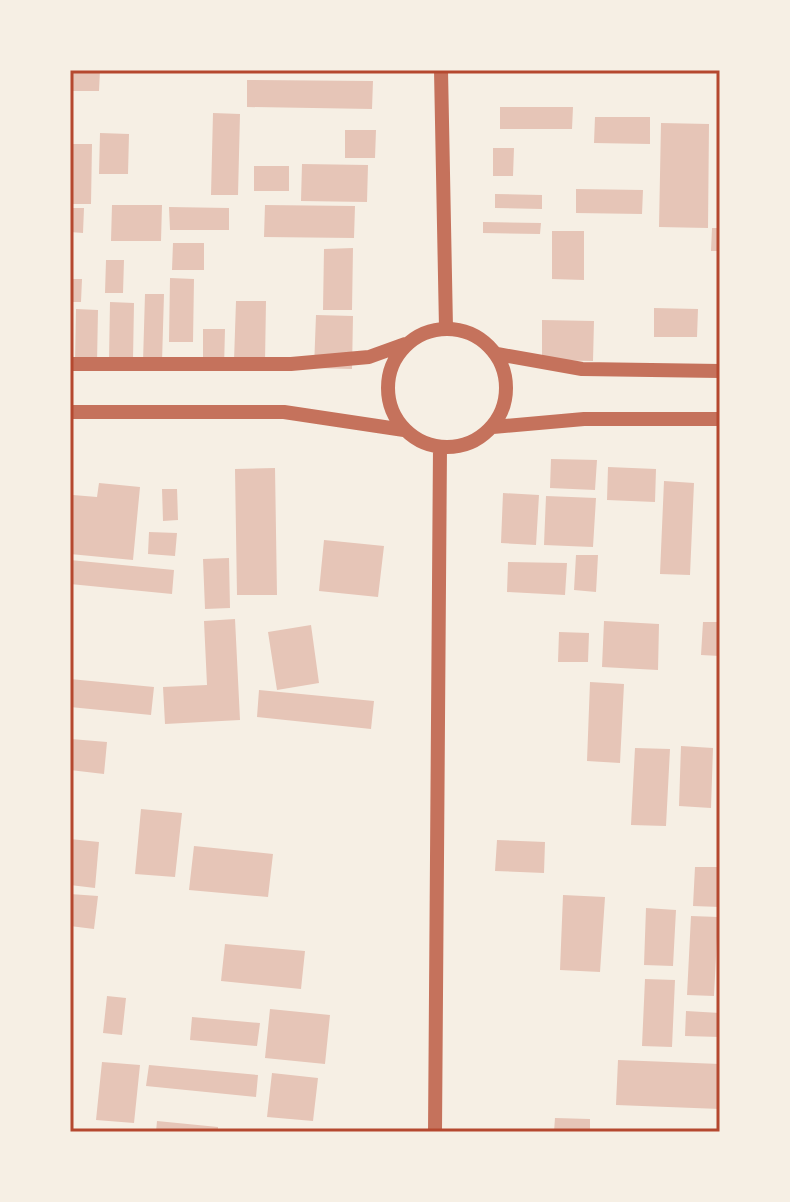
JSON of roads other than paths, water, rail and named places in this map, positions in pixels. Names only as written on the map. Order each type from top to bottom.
[{"type":"street","points":[[441,70],[446,328]]},
{"type":"street","points":[[70,364],[291,364],[369,357],[427,332],[446,328],[466,331],[483,340],[497,354],[506,372],[507,391],[503,410],[493,427],[478,440],[459,446],[440,447],[421,441],[404,430],[393,414],[388,395],[389,375],[396,357],[409,342]]},
{"type":"street","points":[[497,354],[582,369],[720,371]]},
{"type":"street","points":[[70,412],[284,412],[404,430]]},
{"type":"street","points":[[493,427],[584,419],[720,419]]},
{"type":"street","points":[[435,1132],[440,447]]}]
